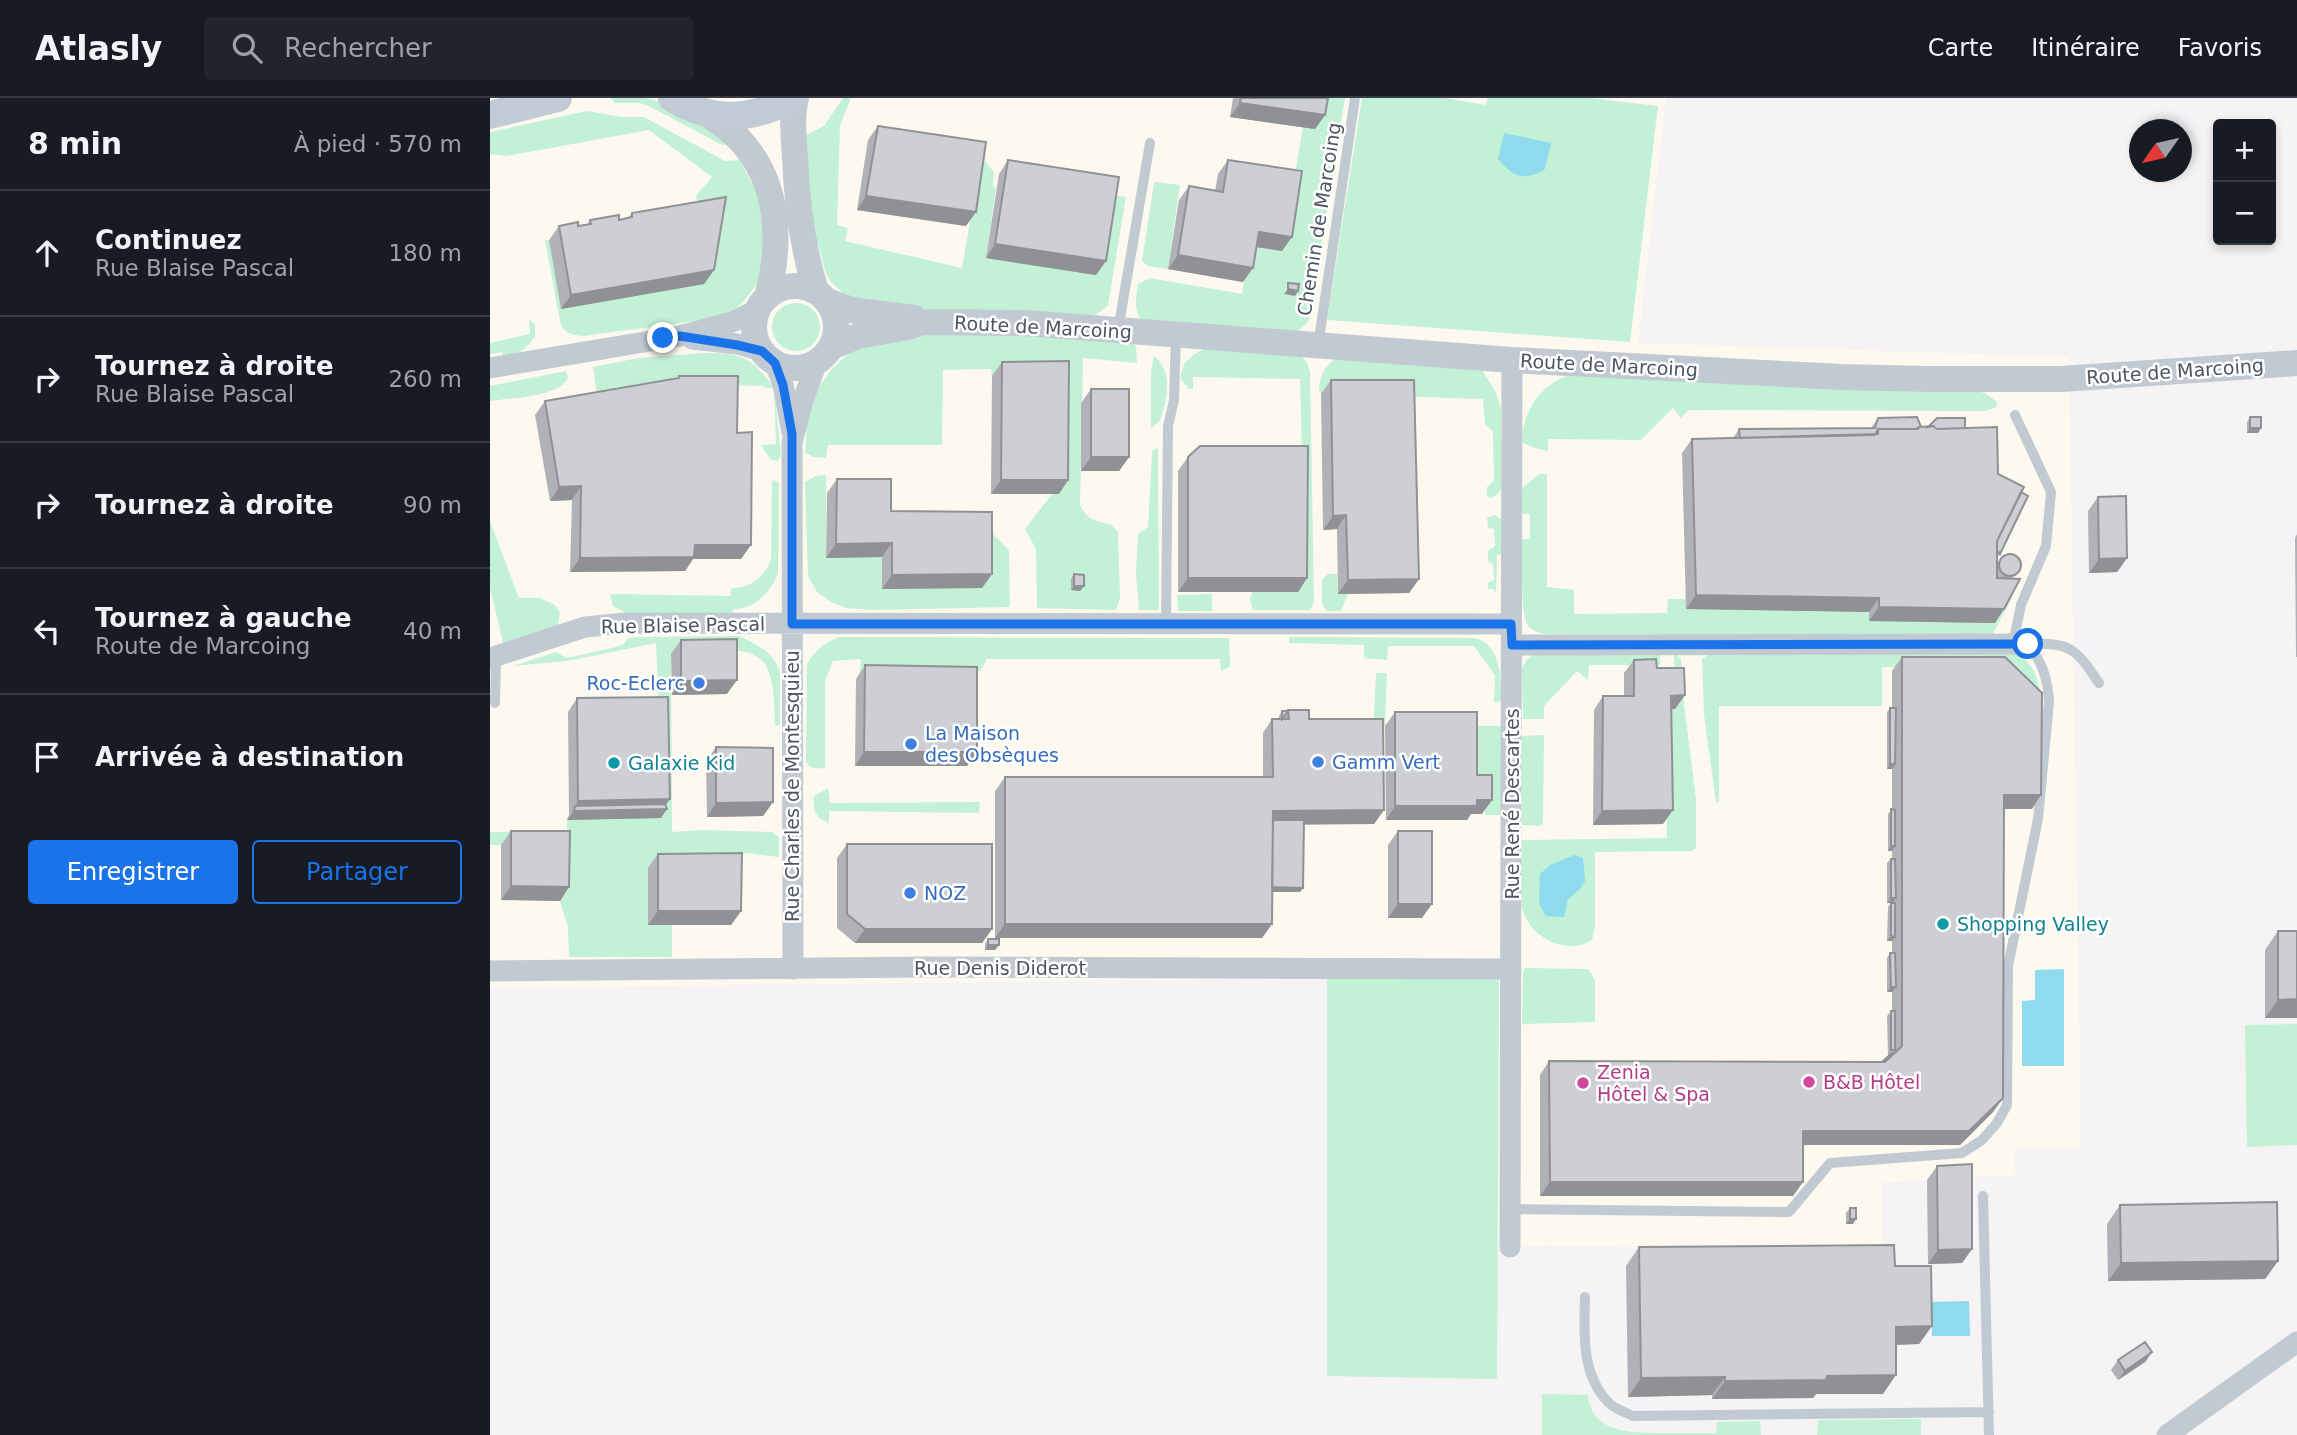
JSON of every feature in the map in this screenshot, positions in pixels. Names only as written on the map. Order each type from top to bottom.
[{"type":"main road","points":[[490,115],[558,98]]},
{"type":"main road","points":[[672,98],[708,114],[731,117],[754,115],[795,98]]},
{"type":"street","points":[[680,336],[737,345],[796,368],[824,355],[835,335],[833,312],[822,296],[806,258],[798,215],[793,136],[795,98]]},
{"type":"street","points":[[708,114],[743,144],[769,190],[775,217],[776,245],[754,331],[769,357]]},
{"type":"street","points":[[490,368],[680,336],[732,323],[762,304],[775,291],[796,286],[822,296]]},
{"type":"street","name":"Route de Marcoing","points":[[822,296],[851,310],[908,316],[921,322]]},
{"type":"street","name":"Route de Marcoing","points":[[824,355],[858,335],[908,327],[921,322],[1006,322],[1512,360],[1841,377],[1965,380],[2105,377],[2297,363]]},
{"type":"street","name":"Rue Charles de Montesquieu","points":[[792,434],[824,355]]},
{"type":"street","name":"Rue Charles de Montesquieu","points":[[769,357],[783,385],[792,434],[793,969]]},
{"type":"street","name":"Rue René Descartes","points":[[1510,1247],[1512,360]]},
{"type":"street","name":"Rue Blaise Pascal","points":[[493,657],[577,629],[604,624],[1166,624],[2021,644]]},
{"type":"street","name":"Rue Denis Diderot","points":[[490,971],[1511,969]]},
{"type":"street","points":[[2167,1435],[2297,1342]]},
{"type":"lane","name":"Chemin de Marcoing","points":[[1318,346],[1355,98]]},
{"type":"lane","points":[[1118,330],[1150,143]]},
{"type":"lane","points":[[1166,624],[1168,426],[1174,400],[1177,335]]},
{"type":"lane","points":[[1511,1209],[1789,1212],[1830,1163],[1962,1153],[1982,1140],[1997,1123],[2007,1105],[2008,967],[2038,819],[2049,702],[2046,676],[2041,663],[2021,644],[2021,605],[2046,546],[2051,492],[2015,415]]},
{"type":"lane","points":[[2021,644],[2058,644],[2077,653],[2099,683]]},
{"type":"lane","points":[[493,657],[495,703]]},
{"type":"lane","points":[[1983,1196],[1989,1435]]},
{"type":"lane","points":[[1585,1297],[1584,1341],[1592,1378],[1610,1404],[1633,1416],[1989,1412]]},
{"type":"shaded area","points":[[490,98],[1666,98],[1638,343],[2069,357],[2081,1148],[2015,1149],[2015,1175],[1881,1183],[1882,1247],[1498,1246],[1499,979],[1327,978],[490,988]]},
{"type":"green space","points":[[611,98],[644,98],[665,104],[701,124],[730,145],[722,145],[649,106],[639,103],[615,103]]},
{"type":"green space","points":[[843,98],[851,98],[840,125],[837,225],[848,228],[845,241],[962,268],[981,157],[994,172],[993,186],[996,188],[986,258],[1109,194],[1126,197],[1108,306],[1089,319],[929,310],[866,302],[844,294],[831,282],[825,271],[818,243],[814,244],[805,136],[824,126]]},
{"type":"green space","points":[[1320,98],[1345,98],[1309,321],[1298,331],[1143,323],[1136,309],[1138,284],[1150,278],[1242,294],[1249,246],[1282,251],[1303,127]]},
{"type":"green space","points":[[1362,98],[1445,98],[1486,105],[1488,98],[1590,98],[1658,106],[1630,342],[1327,320]]},
{"type":"green space","points":[[587,111],[622,117],[644,117],[725,161],[740,160],[757,193],[766,223],[761,273],[757,284],[732,312],[695,321],[584,336],[564,329],[560,321],[545,240],[549,240],[562,309],[700,213],[696,196],[712,177],[649,130],[507,156],[490,154],[490,132]]},
{"type":"green space","points":[[1154,182],[1180,185],[1168,269],[1148,266],[1142,261]]},
{"type":"green space","points":[[796,303],[813,310],[820,327],[813,344],[796,351],[779,344],[772,327],[779,310]]},
{"type":"green space","points":[[529,320],[535,324],[535,337],[525,348],[503,357],[502,352],[490,354],[490,343],[530,334]]},
{"type":"green space","points":[[997,331],[1132,341],[1136,347],[1137,363],[1083,358],[1080,505],[1089,517],[1110,524],[1118,532],[1120,598],[1116,610],[1037,608],[1036,549],[1025,529],[1052,494],[1059,375],[992,376],[991,369],[943,370],[942,445],[828,445],[826,458],[813,457],[805,452],[807,423],[817,390],[830,371],[853,349],[925,332]]},
{"type":"green space","points":[[1206,348],[1300,355],[1307,362],[1310,372],[1314,602],[1310,610],[1253,610],[1250,599],[1302,451],[1300,379],[1193,377],[1193,389],[1189,389],[1181,379],[1183,368],[1191,356]]},
{"type":"green space","points":[[703,353],[744,358],[759,369],[774,388],[670,384],[597,395],[593,367],[638,358]]},
{"type":"green space","points":[[1154,356],[1164,370],[1167,387],[1160,421],[1151,428],[1151,371]]},
{"type":"green space","points":[[1336,358],[1482,370],[1495,391],[1501,408],[1501,489],[1498,494],[1487,497],[1487,487],[1494,480],[1493,432],[1485,424],[1483,399],[1321,394],[1319,390],[1322,376]]},
{"type":"green space","points":[[566,371],[568,378],[563,384],[545,393],[490,401],[490,386]]},
{"type":"green space","points":[[1568,376],[1975,391],[1985,393],[1997,402],[1997,407],[1985,411],[1689,410],[1681,418],[1673,408],[1641,440],[1548,439],[1548,451],[1522,442],[1525,421],[1534,401],[1549,386]]},
{"type":"green space","points":[[774,388],[781,455],[777,461],[771,460],[761,445],[776,444]]},
{"type":"green space","points":[[1158,448],[1159,610],[1139,610],[1136,574],[1138,534],[1148,527],[1152,454],[1153,450]]},
{"type":"green space","points":[[1539,474],[1547,474],[1547,587],[1574,590],[1574,614],[1667,613],[1668,599],[1686,599],[1686,609],[1869,612],[1869,620],[2014,594],[1992,635],[1544,634],[1529,627],[1526,621],[1522,585],[1522,539],[1530,539],[1530,514],[1522,514],[1522,488]]},
{"type":"green space","points":[[826,475],[826,557],[990,531],[1009,550],[1010,607],[871,610],[846,608],[817,592],[808,576],[805,482],[816,476]]},
{"type":"green space","points":[[774,480],[779,483],[778,573],[771,587],[755,603],[741,609],[733,609],[732,615],[628,614],[613,606],[612,594],[731,596],[731,588],[756,581],[771,560]]},
{"type":"green space","points":[[1495,515],[1502,520],[1502,554],[1497,555],[1496,593],[1493,589],[1488,589],[1488,583],[1494,580],[1493,564],[1488,561],[1488,551],[1495,546],[1494,529],[1488,528],[1487,518]]},
{"type":"green space","points":[[490,521],[519,598],[540,598],[555,605],[560,613],[558,625],[503,643],[490,588]]},
{"type":"green space","points":[[1328,574],[1337,574],[1338,594],[1348,594],[1341,611],[1326,611],[1322,604],[1322,580]]},
{"type":"green space","points":[[1212,594],[1212,611],[1178,611],[1177,595]]},
{"type":"green space","points":[[739,636],[764,650],[777,665],[780,672],[780,724],[775,725],[774,697],[768,670],[761,660],[752,654],[710,650],[671,654],[672,832],[772,832],[779,837],[779,857],[744,853],[737,871],[672,925],[672,957],[569,957],[568,927],[560,901],[560,845],[490,845],[490,832],[567,831],[567,820],[659,711],[656,643],[567,661],[513,666],[556,652],[567,658],[612,648],[634,637]]},
{"type":"green space","points":[[839,637],[1229,638],[1230,667],[1221,671],[1220,659],[987,659],[980,671],[860,673],[861,659],[833,661],[825,681],[825,768],[814,768],[806,762],[807,664],[820,648]]},
{"type":"green space","points":[[1289,637],[1475,638],[1490,647],[1495,655],[1500,672],[1501,701],[1494,703],[1495,675],[1474,646],[1388,646],[1387,660],[1364,658],[1364,645],[1289,643]]},
{"type":"green space","points":[[1660,652],[1660,665],[1589,665],[1588,680],[1577,671],[1544,706],[1544,719],[1523,719],[1522,669],[1526,661],[1535,654]]},
{"type":"green space","points":[[1674,652],[1681,659],[1696,799],[1696,848],[1692,851],[1595,852],[1595,927],[1592,940],[1571,946],[1550,941],[1532,927],[1522,907],[1522,840],[1667,838],[1661,710],[1675,709]]},
{"type":"green space","points":[[1713,652],[2016,653],[2027,661],[2034,672],[2041,698],[2001,667],[1882,667],[1882,706],[1719,706],[1719,802],[1716,802],[1704,715],[1702,659]]},
{"type":"green space","points":[[1376,673],[1387,673],[1385,726],[1373,733]]},
{"type":"green space","points":[[1467,726],[1500,726],[1503,729],[1503,815],[1485,815],[1485,784],[1467,784]]},
{"type":"green space","points":[[1544,735],[1543,824],[1522,825],[1521,736]]},
{"type":"green space","points":[[828,788],[830,803],[980,802],[979,813],[829,811],[829,823],[817,816],[814,806],[814,796]]},
{"type":"green space","points":[[1525,968],[1588,969],[1595,980],[1595,1022],[1522,1024]]},
{"type":"green space","points":[[1327,978],[1499,979],[1497,1379],[1327,1376]]},
{"type":"green space","points":[[2297,1024],[2297,1145],[2247,1147],[2245,1025]]},
{"type":"green space","points":[[1542,1394],[1588,1395],[1597,1418],[1606,1425],[1628,1432],[1716,1433],[1717,1422],[1760,1421],[1761,1435],[1542,1435]]},
{"type":"green space","points":[[1921,1419],[1921,1435],[1817,1435],[1818,1420]]},
{"type":"water","points":[[1504,133],[1551,143],[1545,169],[1525,176],[1519,176],[1509,170],[1498,159]]},
{"type":"water","points":[[1574,855],[1583,858],[1585,881],[1568,899],[1564,917],[1546,916],[1539,904],[1540,874],[1550,865]]},
{"type":"water","points":[[2064,969],[2064,1066],[2022,1066],[2022,1001],[2035,1000],[2035,970]]},
{"type":"water","points":[[1969,1301],[1970,1336],[1932,1336],[1931,1302]]},
{"type":"building","points":[[1241,98],[1328,98],[1325,115],[1240,103]]},
{"type":"building","points":[[878,126],[986,142],[976,212],[866,196]]},
{"type":"building","points":[[1008,160],[1119,177],[1106,261],[995,244]]},
{"type":"building","points":[[1228,160],[1302,171],[1292,237],[1259,232],[1253,268],[1178,255],[1189,186],[1223,192]]},
{"type":"building","points":[[726,197],[714,270],[571,295],[559,226],[578,222],[578,226],[591,224],[590,220],[619,215],[619,220],[632,217],[632,213]]},
{"type":"building","points":[[1288,283],[1299,284],[1298,291],[1288,289]]},
{"type":"building","points":[[1069,361],[1068,480],[1001,480],[1002,362]]},
{"type":"building","points":[[679,376],[738,376],[737,433],[752,432],[751,545],[695,545],[694,557],[580,558],[581,486],[559,487],[545,401]]},
{"type":"building","points":[[1331,380],[1414,380],[1419,579],[1348,580],[1346,515],[1333,516]]},
{"type":"building","points":[[1091,389],[1129,389],[1129,457],[1091,457]]},
{"type":"building","points":[[1917,417],[1921,427],[1917,429],[1878,429],[1875,435],[1740,438],[1739,429],[1875,428],[1878,418]]},
{"type":"building","points":[[2250,417],[2261,417],[2261,428],[2250,428]]},
{"type":"building","points":[[1937,418],[1965,418],[1965,428],[1928,427]]},
{"type":"building","points":[[1933,426],[1937,429],[1997,427],[1998,474],[2024,487],[1997,541],[1997,578],[2020,579],[2004,609],[1879,607],[1879,598],[1696,595],[1692,439],[1878,434],[1878,429],[1918,429]]},
{"type":"building","points":[[1200,446],[1308,446],[1307,578],[1188,578],[1188,457]]},
{"type":"building","points":[[837,479],[891,479],[891,511],[992,512],[992,574],[892,575],[892,543],[836,544]]},
{"type":"building","points":[[2021,492],[2028,496],[2000,554],[1997,541]]},
{"type":"building","points":[[2126,496],[2127,558],[2099,559],[2098,497]]},
{"type":"building","points":[[2010,554],[2018,557],[2021,565],[2018,573],[2010,576],[2002,573],[1999,565],[2002,557]]},
{"type":"building","points":[[1074,574],[1084,575],[1084,586],[1074,586]]},
{"type":"building","points":[[737,639],[737,680],[681,681],[681,640]]},
{"type":"building","name":"Shopping Valley","points":[[1902,657],[2005,657],[2042,693],[2041,795],[2004,795],[2003,1098],[1969,1131],[1803,1131],[1803,1182],[1550,1182],[1549,1061],[1885,1062],[1902,1046]]},
{"type":"building","points":[[1656,659],[1657,668],[1684,668],[1685,695],[1671,696],[1673,810],[1602,811],[1603,696],[1634,696],[1634,660]]},
{"type":"building","name":"La Maison des Obsèques","points":[[865,665],[977,667],[977,752],[864,752]]},
{"type":"building","name":"Galaxie Kid","points":[[668,697],[670,799],[578,801],[577,698]]},
{"type":"building","points":[[1890,708],[1896,708],[1895,764],[1890,764]]},
{"type":"building","points":[[1288,710],[1309,710],[1309,719],[1383,719],[1384,810],[1273,811],[1272,924],[1005,924],[1005,777],[1273,777],[1272,719],[1289,719]]},
{"type":"building","points":[[1395,712],[1477,712],[1477,775],[1492,775],[1492,800],[1477,800],[1477,806],[1395,806]]},
{"type":"building","points":[[716,747],[773,748],[773,802],[716,803]]},
{"type":"building","points":[[665,804],[667,809],[574,811],[575,806]]},
{"type":"building","points":[[1891,809],[1895,810],[1895,846],[1891,846]]},
{"type":"building","points":[[1273,820],[1304,820],[1303,888],[1272,887]]},
{"type":"building","points":[[511,831],[570,831],[569,887],[511,886]]},
{"type":"building","points":[[1398,831],[1432,831],[1432,904],[1398,904]]},
{"type":"building","name":"NOZ","points":[[847,844],[992,844],[992,929],[865,929],[847,914]]},
{"type":"building","points":[[742,853],[741,911],[658,911],[658,854]]},
{"type":"building","points":[[1891,859],[1895,859],[1896,898],[1891,898]]},
{"type":"building","points":[[1891,903],[1895,903],[1895,937],[1891,936]]},
{"type":"building","points":[[2278,931],[2297,931],[2297,999],[2278,1000]]},
{"type":"building","points":[[988,939],[999,939],[999,945],[988,945]]},
{"type":"building","points":[[1890,953],[1895,953],[1896,987],[1891,987]]},
{"type":"building","points":[[1891,1011],[1895,1011],[1895,1050],[1891,1050]]},
{"type":"building","points":[[1972,1164],[1972,1249],[1938,1250],[1937,1166]]},
{"type":"building","points":[[2277,1202],[2278,1261],[2121,1263],[2120,1205]]},
{"type":"building","points":[[1850,1208],[1856,1208],[1856,1219],[1850,1219]]},
{"type":"building","points":[[1894,1245],[1895,1266],[1931,1266],[1932,1326],[1896,1327],[1896,1375],[1827,1376],[1826,1380],[1641,1378],[1639,1247]]},
{"type":"building","points":[[2145,1342],[2152,1352],[2125,1371],[2118,1360]]},
{"type":"place","name":"Roc-Eclerc","points":[[699,683]]},
{"type":"place","name":"La Maison des Obsèques","points":[[911,744]]},
{"type":"place","name":"Gamm Vert","points":[[1318,762]]},
{"type":"place","name":"Galaxie Kid","points":[[614,763]]},
{"type":"place","name":"NOZ","points":[[910,893]]},
{"type":"place","name":"Shopping Valley","points":[[1943,924]]},
{"type":"place","name":"B&B Hôtel","points":[[1809,1082]]},
{"type":"place","name":"Zenia Hôtel & Spa","points":[[1583,1083]]},
{"type":"route","points":[[663,338],[680,336],[737,345],[762,351],[775,363],[783,385],[792,434],[792,624],[1511,624],[1512,645],[2028,644]]}]
